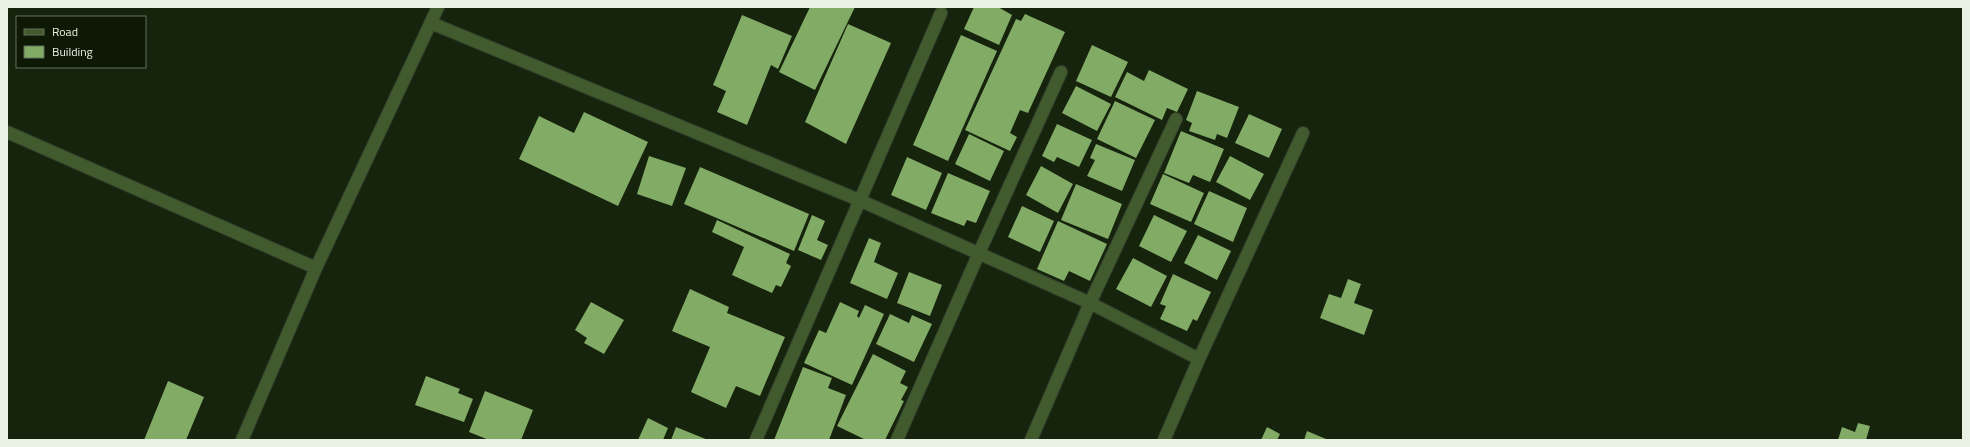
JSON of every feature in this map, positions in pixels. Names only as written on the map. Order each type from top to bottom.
[{"type":"street","points":[[242,440],[316,268],[438,7]]},
{"type":"street","points":[[756,440],[941,13]]},
{"type":"street","points":[[431,23],[859,200],[1090,303],[1198,359]]},
{"type":"street","points":[[898,440],[979,253],[1061,72]]},
{"type":"street","points":[[1031,440],[1090,303],[1176,119]]},
{"type":"street","points":[[7,132],[316,268]]},
{"type":"street","points":[[1164,440],[1198,359],[1303,133]]},
{"type":"building","points":[[810,7],[855,7],[815,90],[779,72]]},
{"type":"building","points":[[974,7],[998,7],[1012,15],[999,45],[964,29]]},
{"type":"building","points":[[1025,14],[1065,32],[1028,113],[1020,110],[1010,133],[1017,137],[1010,151],[965,130],[1016,19],[1021,21]]},
{"type":"building","points":[[742,15],[792,36],[778,69],[771,65],[747,125],[717,112],[726,91],[713,85]]},
{"type":"building","points":[[848,24],[891,43],[846,144],[805,122]]},
{"type":"building","points":[[961,35],[997,51],[948,161],[913,145]]},
{"type":"building","points":[[1092,45],[1128,62],[1111,97],[1076,81]]},
{"type":"building","points":[[1149,70],[1188,89],[1177,112],[1167,108],[1162,120],[1115,97],[1127,72],[1144,81]]},
{"type":"building","points":[[1076,86],[1111,104],[1097,131],[1062,113]]},
{"type":"building","points":[[1197,91],[1239,107],[1227,138],[1217,134],[1215,140],[1189,131],[1192,123],[1186,120]]},
{"type":"building","points":[[1115,101],[1155,120],[1136,158],[1097,139]]},
{"type":"building","points":[[584,112],[648,142],[618,206],[519,159],[539,116],[574,133]]},
{"type":"building","points":[[1249,114],[1282,129],[1269,158],[1235,143]]},
{"type":"building","points":[[1057,124],[1092,140],[1079,167],[1057,157],[1054,162],[1042,156]]},
{"type":"building","points":[[1181,131],[1224,149],[1210,182],[1193,175],[1189,183],[1164,173]]},
{"type":"building","points":[[969,134],[1004,151],[990,181],[955,164]]},
{"type":"building","points":[[1096,144],[1135,160],[1122,191],[1087,176],[1095,160],[1090,158]]},
{"type":"building","points":[[649,156],[686,168],[672,206],[637,194]]},
{"type":"building","points":[[1230,156],[1264,174],[1250,200],[1216,182]]},
{"type":"building","points":[[907,157],[942,173],[926,210],[891,195]]},
{"type":"building","points":[[1041,166],[1073,184],[1058,213],[1026,195]]},
{"type":"building","points":[[700,167],[809,214],[794,251],[684,204]]},
{"type":"building","points":[[948,173],[990,191],[976,223],[967,220],[964,226],[931,213]]},
{"type":"building","points":[[1163,174],[1204,193],[1191,222],[1150,204]]},
{"type":"building","points":[[1076,184],[1122,204],[1108,239],[1061,220]]},
{"type":"building","points":[[1209,191],[1247,208],[1233,242],[1194,224]]},
{"type":"building","points":[[1022,206],[1054,221],[1040,252],[1008,237]]},
{"type":"building","points":[[812,215],[825,221],[817,240],[828,245],[821,260],[798,250]]},
{"type":"building","points":[[1154,215],[1187,231],[1171,262],[1139,246]]},
{"type":"building","points":[[717,220],[790,254],[786,263],[791,266],[781,287],[776,285],[772,293],[732,275],[744,247],[712,232]]},
{"type":"building","points":[[1058,221],[1107,244],[1090,281],[1069,271],[1064,281],[1037,269]]},
{"type":"building","points":[[1198,235],[1231,251],[1217,280],[1184,263]]},
{"type":"building","points":[[869,238],[881,243],[874,262],[898,273],[887,299],[850,283]]},
{"type":"building","points":[[1133,258],[1167,276],[1151,307],[1116,289]]},
{"type":"building","points":[[909,272],[942,285],[930,316],[897,303]]},
{"type":"building","points":[[1173,274],[1211,292],[1197,321],[1193,319],[1187,331],[1160,319],[1166,306],[1160,304]]},
{"type":"building","points":[[1348,279],[1361,284],[1354,303],[1373,310],[1364,335],[1320,318],[1329,294],[1341,298]]},
{"type":"building","points":[[690,289],[729,307],[727,313],[785,337],[760,396],[736,386],[726,408],[691,392],[710,347],[672,331]]},
{"type":"building","points":[[591,302],[624,320],[604,354],[584,343],[587,338],[575,330]]},
{"type":"building","points":[[840,302],[859,311],[857,316],[859,318],[865,305],[884,314],[852,385],[804,363],[819,330],[826,333]]},
{"type":"building","points":[[890,314],[909,323],[912,315],[932,324],[914,362],[876,344]]},
{"type":"building","points":[[873,354],[906,371],[900,383],[908,387],[901,400],[904,401],[885,440],[866,440],[837,426]]},
{"type":"building","points":[[803,367],[832,378],[828,388],[846,395],[829,440],[774,440]]},
{"type":"building","points":[[426,376],[460,389],[458,393],[473,399],[464,422],[415,405]]},
{"type":"building","points":[[168,381],[204,397],[186,440],[144,440]]},
{"type":"building","points":[[485,391],[533,410],[521,440],[489,440],[469,432]]},
{"type":"building","points":[[648,418],[668,428],[663,440],[638,440]]},
{"type":"building","points":[[1858,423],[1870,426],[1866,440],[1838,440],[1842,427],[1855,432]]},
{"type":"building","points":[[676,427],[708,440],[671,440]]},
{"type":"building","points":[[1267,427],[1280,434],[1277,440],[1261,440]]},
{"type":"building","points":[[1307,431],[1326,439],[1304,440]]}]
